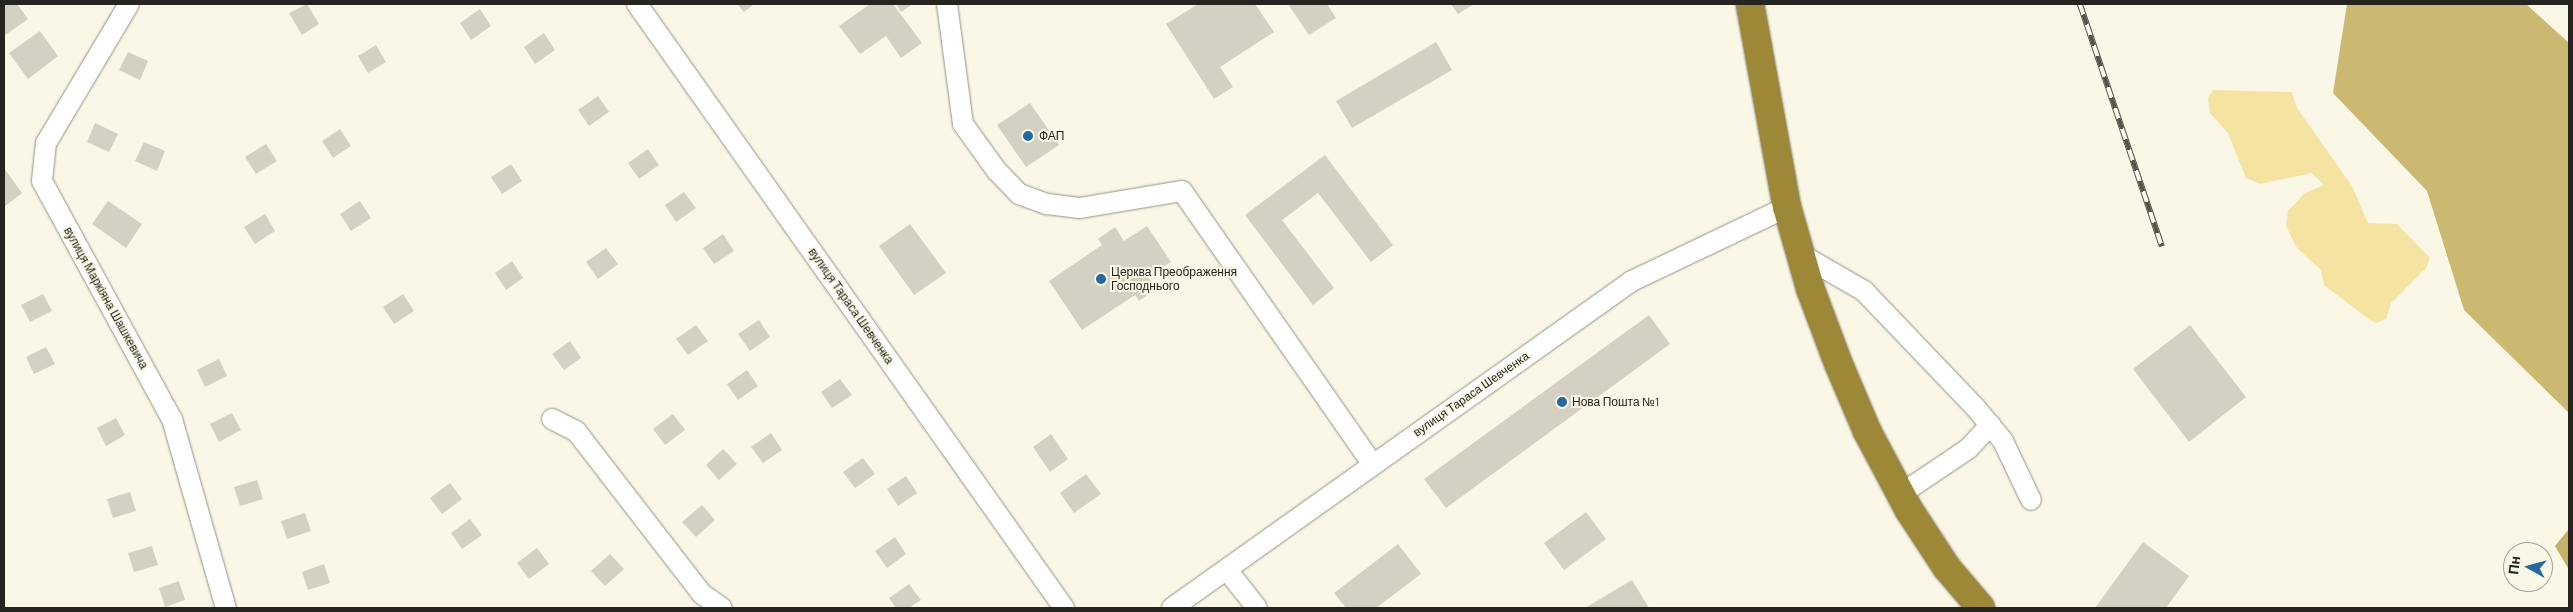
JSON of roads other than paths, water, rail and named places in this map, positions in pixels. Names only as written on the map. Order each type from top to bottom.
[{"type":"highway","points":[[1750,4],[1787,207],[1800,254],[1839,365],[1901,494],[1948,568],[1981,608]]},
{"type":"street","name":"вулиця Маркіяна Шашкевича","points":[[130,4],[46,143],[42,181],[172,419],[226,608]]},
{"type":"street","name":"вулиця Тараса Шевченка","points":[[637,4],[1064,608]]},
{"type":"street","points":[[947,4],[963,124],[996,170],[1019,194],[1048,204],[1080,208],[1182,191],[1372,463]]},
{"type":"street","name":"вулиця Тараса Шевченка","points":[[1172,608],[1227,570],[1372,463],[1632,281],[1787,207]]},
{"type":"street","points":[[1800,254],[1864,291],[1990,425],[2004,442],[2031,500]]},
{"type":"street","points":[[552,419],[576,431],[702,594],[722,608]]},
{"type":"street","points":[[1901,494],[1968,449],[1990,425]]},
{"type":"street","points":[[1227,570],[1257,608]]},
{"type":"railway","points":[[2080,4],[2162,246]]},
{"type":"place","name":"ФАП","points":[[1028,136]]},
{"type":"place","name":"Церква Преображення Господнього","points":[[1101,279]]},
{"type":"place","name":"Нова Пошта №1","points":[[1562,402]]}]
